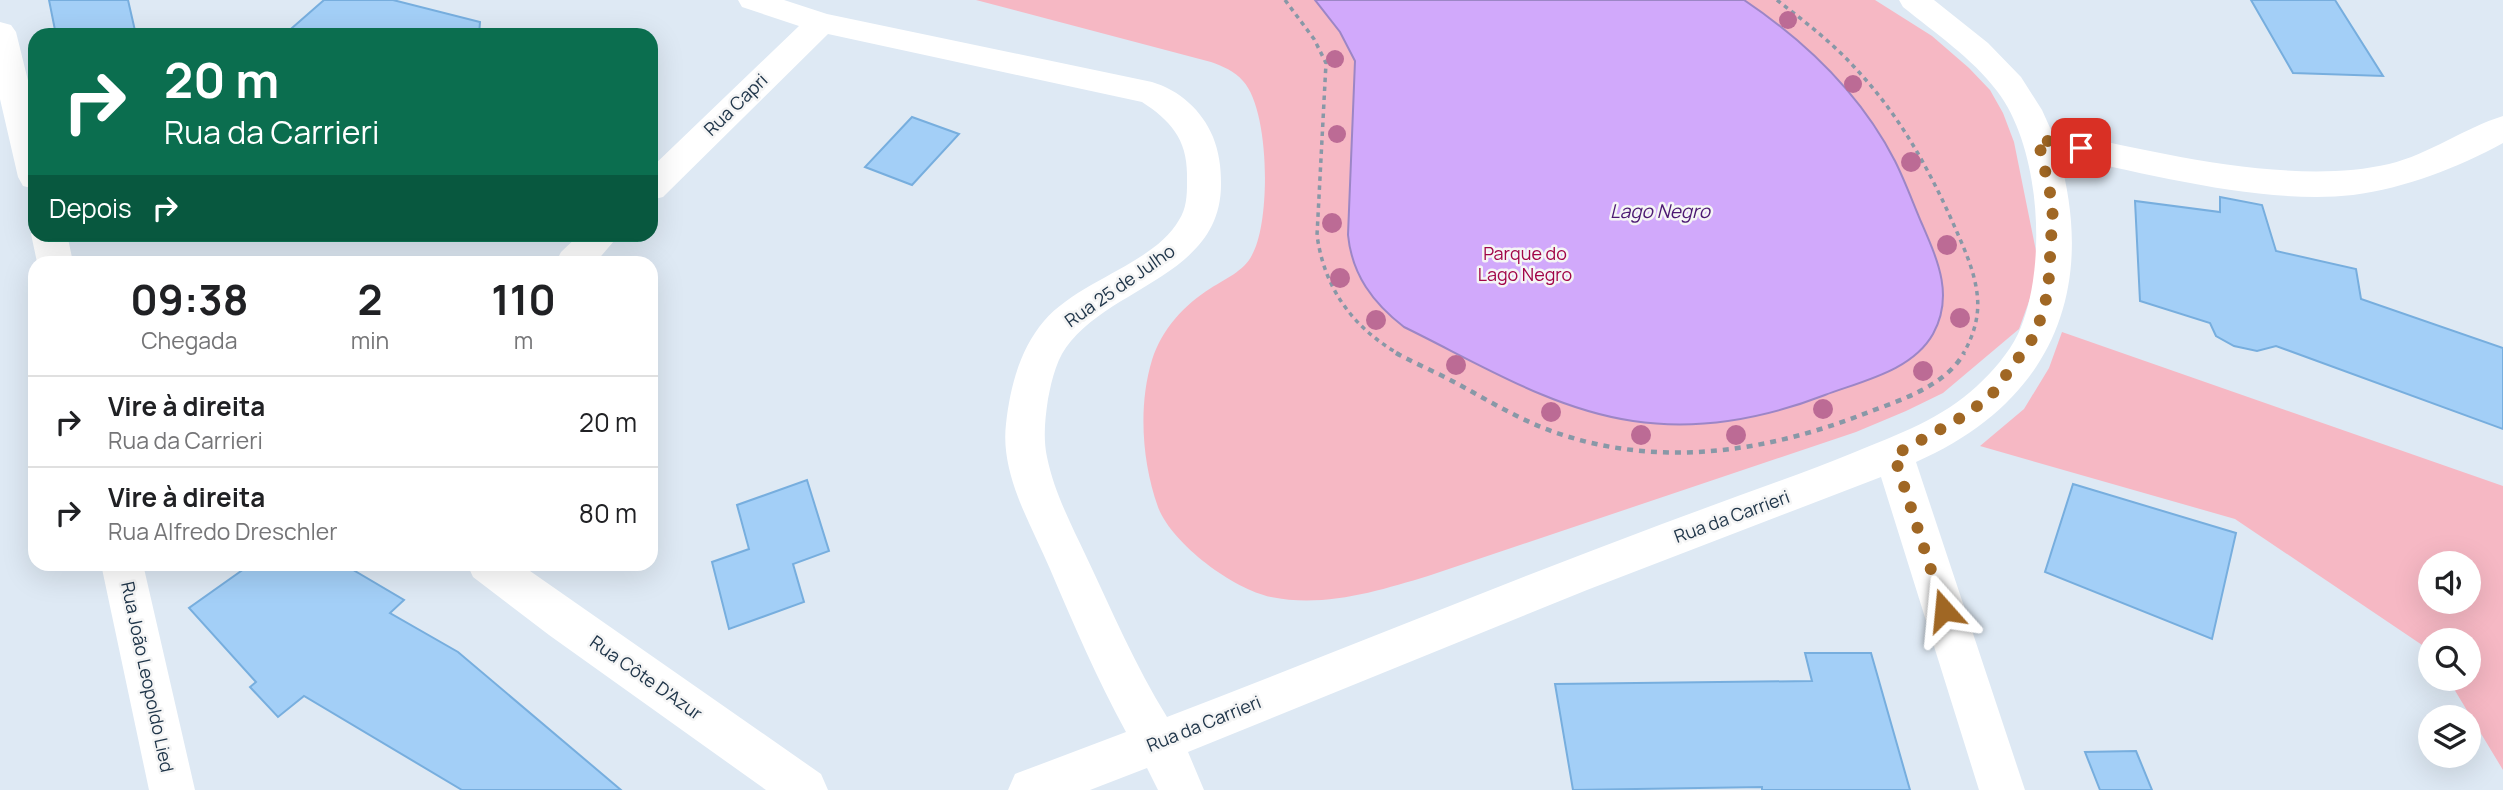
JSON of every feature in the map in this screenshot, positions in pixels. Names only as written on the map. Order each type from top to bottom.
[{"type":"street","name":"Rua 25 de Julho","points":[[753,0],[821,23],[1142,90],[1179,109],[1192,125],[1201,150],[1205,178],[1206,199],[1199,218],[1175,250],[1100,296],[1060,327],[1037,364],[1025,431],[1031,472],[1047,517],[1105,649],[1176,774],[1181,790]]},
{"type":"street","name":"Rua da Carrieri","points":[[1031,790],[1157,744],[1653,545],[1740,515],[1894,455],[1965,415],[1990,397],[2036,334],[2048,292],[2053,206],[2038,139],[2025,108],[1998,71],[1914,0]]},
{"type":"street","name":"Rua Capri","points":[[658,181],[821,23]]},
{"type":"street","points":[[0,32],[28,148]]},
{"type":"street","points":[[2038,139],[2238,178],[2332,184],[2373,180],[2408,172],[2472,145],[2503,128]]},
{"type":"street","points":[[580,256],[595,242]]},
{"type":"street","points":[[1894,455],[2002,790]]},
{"type":"street","name":"Rua João Leopoldo Lied","points":[[124,571],[172,790]]},
{"type":"street","name":"Rua Côte D'Azur","points":[[497,571],[805,790]]},
{"type":"path","points":[[1285,0],[1314,38],[1326,63],[1317,235],[1319,254],[1335,295],[1348,313],[1384,347],[1555,432],[1635,450],[1675,453],[1719,452],[1789,441],[1920,393],[1946,374],[1965,352],[1975,327],[1978,304],[1976,281],[1924,159],[1871,84],[1839,50],[1777,0]]},
{"type":"green space","name":"Parque do Lago Negro","points":[[976,0],[1875,0],[1932,36],[1969,68],[1990,90],[2003,113],[2014,142],[2038,261],[2032,293],[2019,329],[1943,393],[1856,432],[1390,587],[1331,599],[1291,600],[1271,597],[1239,585],[1222,575],[1176,536],[1158,507],[1148,472],[1144,434],[1148,378],[1152,360],[1162,338],[1175,319],[1192,302],[1249,261],[1258,239],[1265,193],[1265,166],[1263,140],[1252,95],[1236,74],[1211,62]]},
{"type":"green space","points":[[2062,332],[2503,486],[2503,770],[2481,734],[2481,705],[2464,705],[2455,691],[2481,691],[2481,628],[2418,628],[2418,642],[2235,519],[1980,446],[2024,409],[2049,368]]},
{"type":"water","name":"Lago Negro","points":[[1315,0],[1744,0],[1789,33],[1830,71],[1866,114],[1895,161],[1938,265],[1943,292],[1942,306],[1933,334],[1924,347],[1912,357],[1870,379],[1778,411],[1730,421],[1682,425],[1633,421],[1573,406],[1516,383],[1404,327],[1383,308],[1366,287],[1350,249],[1348,235],[1355,61],[1340,32]]},
{"type":"building","points":[[49,0],[128,0],[134,28],[55,28]]},
{"type":"building","points":[[324,0],[393,0],[480,22],[480,28],[292,28]]},
{"type":"building","points":[[2251,0],[2335,0],[2383,76],[2293,73]]},
{"type":"building","points":[[912,117],[959,134],[912,185],[865,167]]},
{"type":"building","points":[[2220,197],[2262,205],[2276,251],[2356,269],[2361,299],[2503,348],[2503,429],[2276,346],[2257,351],[2234,346],[2216,336],[2210,323],[2140,301],[2135,201],[2220,212]]},
{"type":"building","points":[[807,480],[829,551],[793,564],[804,602],[729,629],[712,562],[749,549],[737,505]]},
{"type":"building","points":[[2073,484],[2236,533],[2212,639],[2045,572]]},
{"type":"building","points":[[241,571],[355,571],[404,600],[390,613],[458,652],[621,790],[462,790],[304,696],[278,717],[250,687],[256,682],[189,608]]},
{"type":"building","points":[[1805,653],[1871,653],[1910,790],[1762,790],[1762,787],[1573,790],[1555,684],[1812,681]]},
{"type":"building","points":[[2136,751],[2152,790],[2100,790],[2085,752]]},
{"type":"route","points":[[1944,610],[1894,455],[1973,411],[1990,397],[2036,334],[2048,292],[2053,236],[2053,206],[2038,139],[2081,148]]}]
